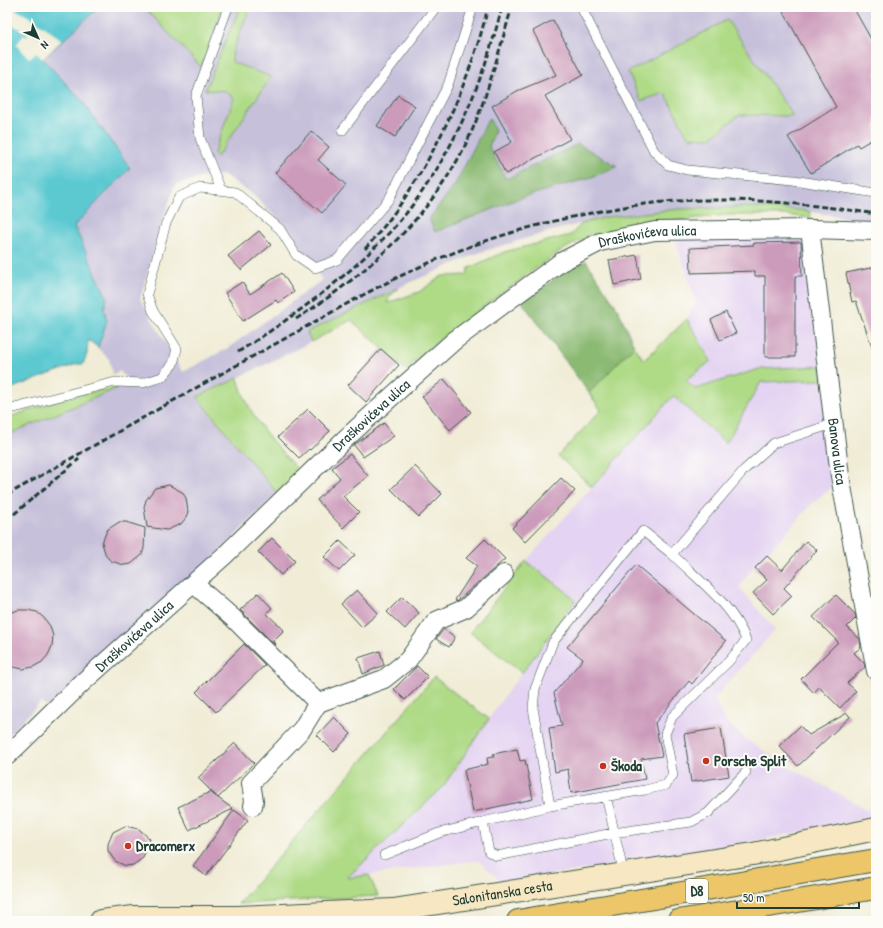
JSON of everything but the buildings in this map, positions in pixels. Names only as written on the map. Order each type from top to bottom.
[{"type":"highway","name":"D8","points":[[518,921],[876,860]]},
{"type":"highway","name":"D8","points":[[678,921],[876,888]]},
{"type":"highway","points":[[811,898],[831,908],[876,903]]},
{"type":"main road","name":"Salonitanska cesta","points":[[101,921],[134,917],[238,917],[393,910],[753,854],[876,829]]},
{"type":"street","name":"Draškovićeva ulica","points":[[7,756],[83,682],[194,584],[344,440],[450,345],[561,262],[600,242],[655,231],[810,229],[876,231]]},
{"type":"street","name":"Banova ulica","points":[[810,229],[840,476],[876,671]]},
{"type":"street","points":[[253,806],[254,801],[251,783],[302,728],[318,703],[384,679],[408,660],[436,621],[466,608],[504,574]]},
{"type":"street","points":[[194,584],[233,618],[318,703]]},
{"type":"lane","points":[[221,190],[200,138],[196,96],[228,7]]},
{"type":"lane","points":[[342,131],[436,7]]},
{"type":"lane","points":[[7,410],[115,382],[143,383],[162,377],[173,364],[177,349],[152,311],[146,294],[166,223],[179,197],[200,188],[235,192],[280,229],[296,255],[315,268],[337,260],[389,199],[448,85],[473,7]]},
{"type":"lane","points":[[581,7],[654,151],[668,165],[687,170],[793,180],[876,194]]},
{"type":"lane","points":[[672,554],[744,470],[774,442],[833,424]]},
{"type":"lane","points":[[384,855],[439,833],[483,822],[550,806],[666,785],[673,775],[665,734],[672,717],[730,660],[746,640],[741,627],[719,600],[672,554],[643,531],[553,642],[535,689],[533,708],[550,806]]},
{"type":"lane","points":[[483,822],[489,852],[497,856],[613,833],[691,822],[708,813],[746,772]]},
{"type":"lane","points":[[606,796],[613,833],[624,875]]},
{"type":"shaded area","points":[[7,7],[62,40],[99,7],[876,7],[876,187],[855,189],[876,195],[876,223],[801,210],[680,209],[607,217],[548,232],[481,252],[411,282],[308,332],[311,342],[197,398],[277,493],[210,561],[48,708],[41,702],[7,736],[7,435],[113,390],[125,377],[120,371],[113,375],[109,359],[88,339],[98,346],[107,321],[104,308],[107,298],[74,226],[130,168],[59,117]],"holes":[[[224,175],[252,194],[292,233],[322,280],[228,348],[183,372],[140,299],[164,216],[175,185],[204,177]]]},
{"type":"shaded area","points":[[805,235],[822,366],[759,369],[695,389],[685,381],[711,361],[687,319],[696,301],[675,239]]},
{"type":"shaded area","points":[[823,380],[831,488],[812,504],[747,575],[739,587],[775,630],[714,699],[726,722],[746,739],[787,766],[876,814],[876,817],[721,847],[502,883],[478,860],[346,878],[442,788],[503,698],[575,601],[567,592],[526,561],[673,396],[726,443],[761,382]]},
{"type":"green space","points":[[144,7],[223,7],[201,67]]},
{"type":"green space","points":[[240,7],[250,7],[233,51],[232,62],[271,77],[217,157],[214,153],[234,98],[225,91],[205,90]]},
{"type":"green space","points":[[727,20],[793,116],[739,115],[711,138],[688,137],[665,93],[641,101],[628,72]]},
{"type":"green space","points":[[489,118],[495,130],[489,147],[506,179],[578,144],[617,166],[592,177],[520,198],[435,232],[429,219],[455,185]]},
{"type":"green space","points":[[747,207],[801,210],[810,212],[811,218],[784,215],[727,215],[626,226],[585,238],[557,253],[472,315],[426,351],[406,370],[351,320],[311,342],[307,332],[399,288],[389,297],[387,303],[419,292],[442,276],[467,275],[469,268],[504,252],[571,235],[581,224],[607,217],[680,209]]},
{"type":"green space","points":[[586,261],[618,309],[634,346],[589,393],[522,302],[569,269]]},
{"type":"green space","points":[[687,319],[711,361],[686,380],[695,389],[759,369],[822,366],[823,380],[761,382],[726,443],[673,396],[592,487],[558,456],[601,410],[589,393],[634,346],[644,360]]},
{"type":"green space","points":[[238,378],[242,392],[262,428],[299,471],[277,493],[197,397]]},
{"type":"green space","points":[[119,386],[113,390],[7,435],[7,418],[64,398]]},
{"type":"green space","points":[[526,561],[567,592],[575,601],[522,673],[470,632]]},
{"type":"green space","points":[[434,677],[489,719],[442,788],[347,878],[369,875],[378,896],[238,904]]},
{"type":"water","points":[[7,7],[99,7],[43,59],[82,101],[130,168],[74,226],[107,298],[104,308],[107,321],[98,347],[88,340],[87,354],[83,364],[77,364],[7,390]]},
{"type":"pier","points":[[7,7],[11,7],[33,19],[62,40],[43,59],[36,53],[29,58],[16,45],[24,35],[26,37],[29,34],[7,22]]},
{"type":"railway","points":[[365,249],[386,224],[406,196],[441,136],[456,104],[479,39],[488,7]]},
{"type":"railway","points":[[238,352],[308,304],[331,286],[375,248],[411,207],[442,161],[467,112],[487,60],[502,7]]},
{"type":"railway","points":[[296,319],[351,280],[376,259],[400,236],[442,185],[459,156],[480,111],[512,7]]},
{"type":"railway","points":[[7,495],[374,289],[436,260],[513,232],[618,208],[650,203],[682,201],[747,200],[779,202],[876,214]]},
{"type":"railway","points":[[7,520],[79,459]]},
{"type":"place","name":"Porsche Split","points":[[706,761]]},
{"type":"place","name":"Škoda","points":[[603,766]]},
{"type":"place","name":"Dracomerx","points":[[128,846]]}]
